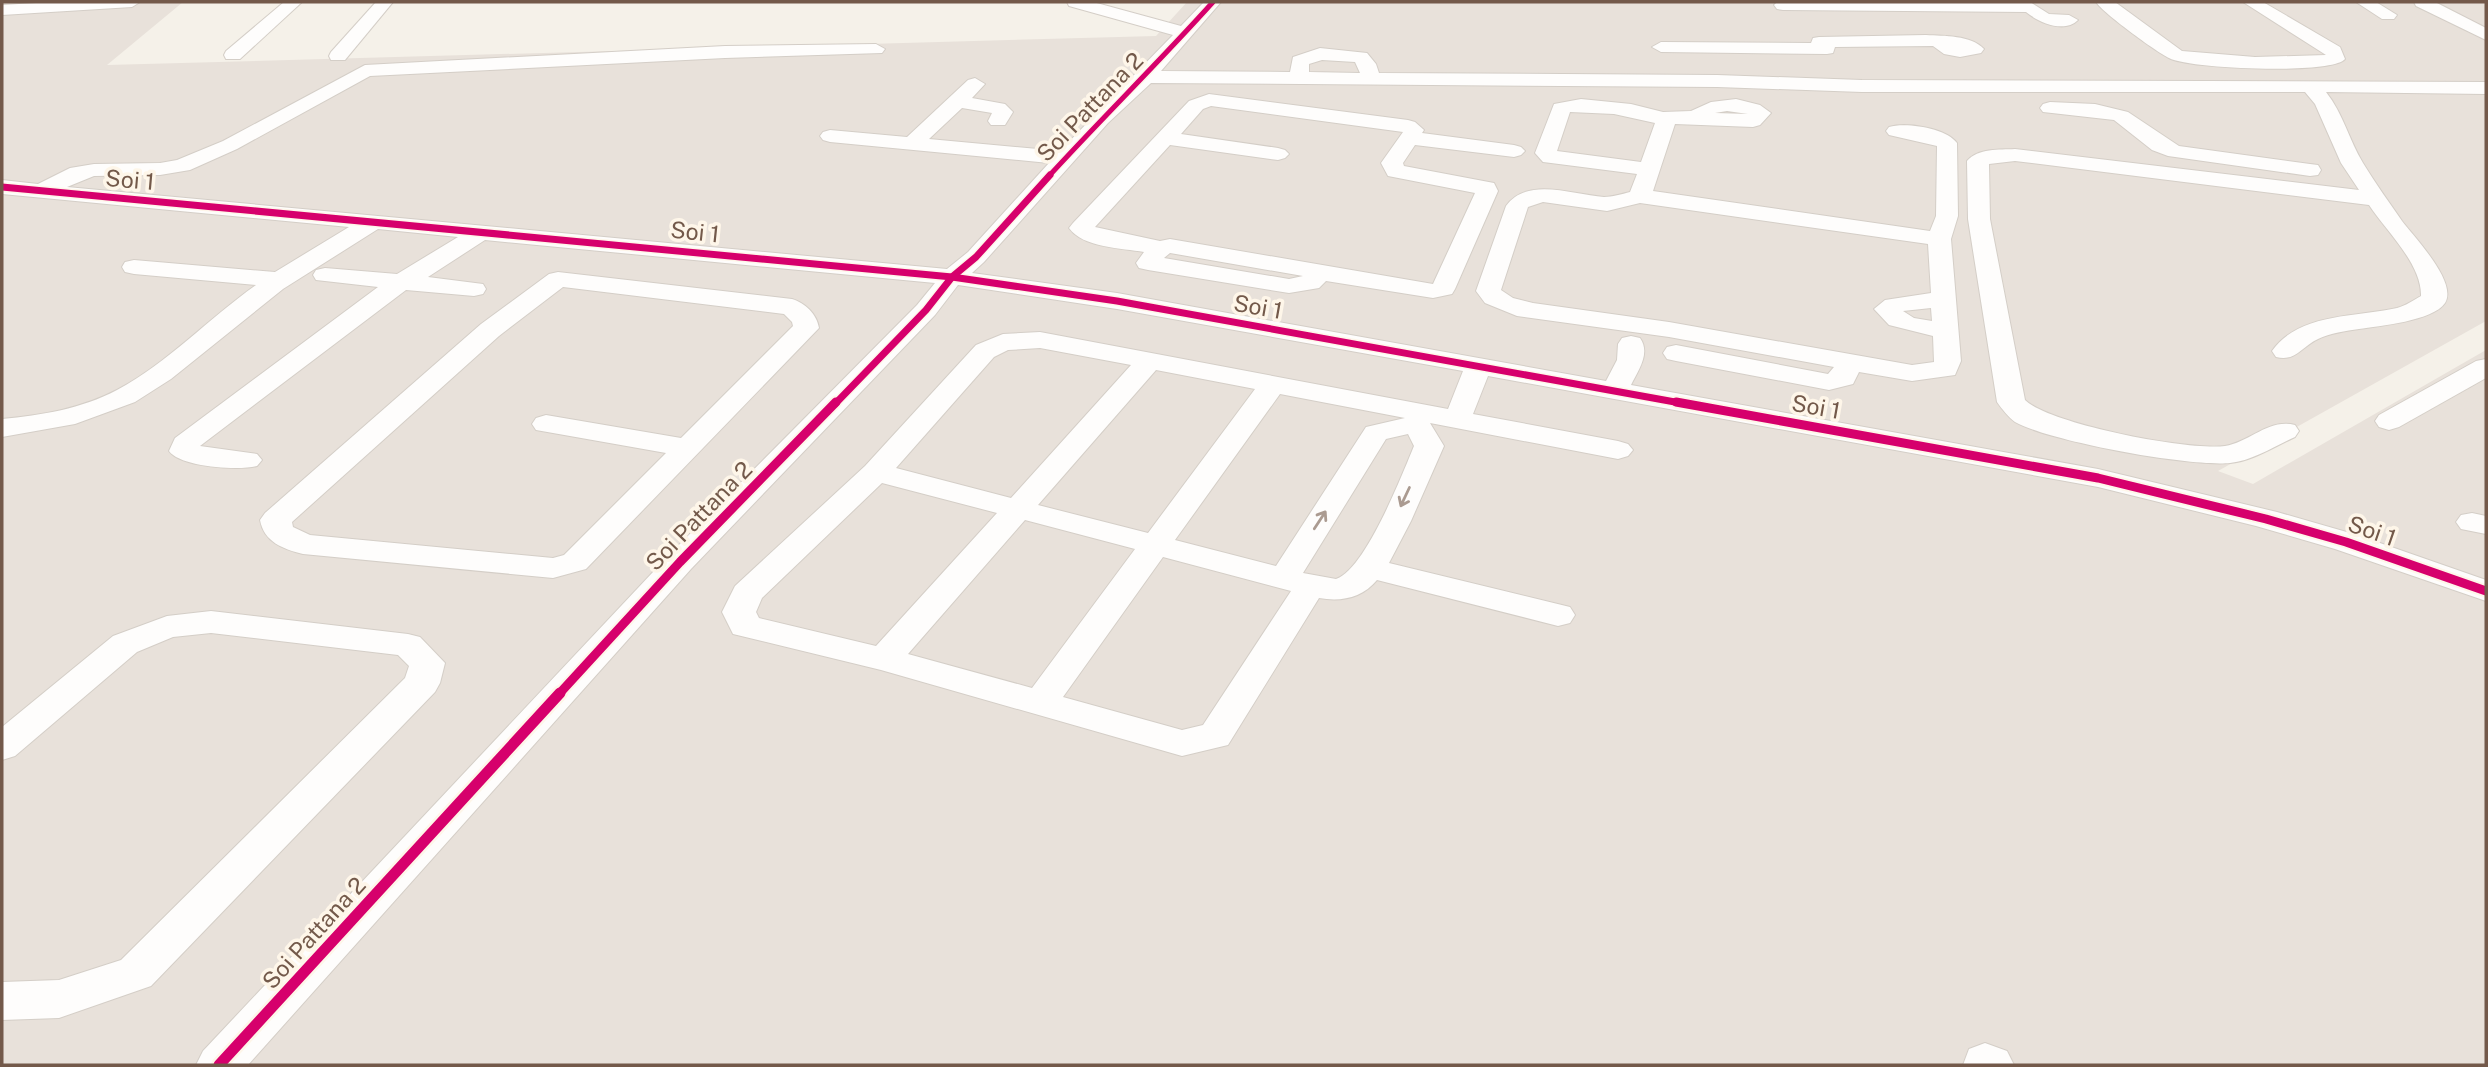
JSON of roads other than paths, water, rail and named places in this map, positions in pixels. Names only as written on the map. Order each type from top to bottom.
[{"type":"street","points":[[2,10],[132,2]]},
{"type":"street","points":[[233,55],[294,2]]},
{"type":"street","points":[[338,57],[385,2]]},
{"type":"street","points":[[1075,2],[1185,33]]},
{"type":"street","name":"Soi Pattana 2","points":[[219,1065],[680,562],[926,310],[953,277],[976,257],[1101,119],[1146,77],[1213,2]]},
{"type":"street","points":[[2104,2],[2176,55],[2187,59],[2336,59],[2333,51],[2251,2]]},
{"type":"street","points":[[2364,2],[2388,15]]},
{"type":"street","points":[[2422,2],[2486,35]]},
{"type":"street","points":[[1782,4],[2030,4],[2045,19],[2069,20]]},
{"type":"street","points":[[1782,4],[1803,26]]},
{"type":"street","points":[[1647,31],[1808,31],[1840,63]]},
{"type":"street","points":[[1146,77],[1369,72],[1717,81],[1840,63],[1938,41]]},
{"type":"street","points":[[1661,47],[1840,63],[2317,94],[2483,92]]},
{"type":"street","points":[[42,191],[78,173],[94,170],[160,169],[182,165],[230,145],[365,71],[404,66],[876,48]]},
{"type":"street","points":[[912,144],[975,84]]},
{"type":"street","points":[[2285,351],[2308,334],[2342,324],[2406,314],[2434,300],[2434,284],[2419,257],[2360,176],[2317,94]]},
{"type":"street","points":[[1117,301],[1154,256],[1170,246],[1433,292],[1447,285],[1487,191],[1486,188],[1396,171],[1392,163],[1414,130],[1408,127],[1209,100],[1196,105],[1081,228],[1092,236],[1154,256]]},
{"type":"street","points":[[957,101],[998,108],[1003,112],[998,121]]},
{"type":"street","points":[[1648,169],[1551,158],[1546,153],[1556,120],[1565,105],[1576,104],[1663,118],[1696,117]]},
{"type":"street","points":[[2050,108],[2088,110],[2121,116],[2161,147],[2175,152],[2360,176]]},
{"type":"street","points":[[1640,196],[1665,128],[1666,121],[1663,118]]},
{"type":"street","points":[[1896,131],[1934,137],[1947,143],[1947,216],[1939,239],[1948,361],[1945,369],[1912,373],[1850,362],[1843,378],[1829,382],[1511,306],[1496,301],[1488,291],[1517,206],[1521,201],[1542,195],[1607,204],[1640,196],[1939,239]]},
{"type":"street","points":[[831,136],[1065,158]]},
{"type":"street","points":[[1166,138],[1278,154]]},
{"type":"street","points":[[1409,138],[1514,151]]},
{"type":"street","points":[[1227,169],[1239,149]]},
{"type":"street","points":[[2285,431],[2233,453],[2201,456],[2062,430],[2024,415],[2011,402],[1979,219],[1978,161],[1988,157],[2015,155],[2375,199]]},
{"type":"street","name":"Soi 1","points":[[2,187],[953,277],[1117,301],[1971,453],[2112,481],[2346,542],[2486,591]]},
{"type":"street","points":[[2,428],[64,419],[100,408],[136,389],[161,373],[281,280],[374,222]]},
{"type":"street","points":[[247,460],[191,454],[184,451],[185,444],[400,283],[445,257],[482,231]]},
{"type":"street","points":[[558,279],[792,307],[805,320],[806,328],[575,562],[553,568],[303,544],[278,532],[276,520],[489,330],[558,279],[597,251],[602,243]]},
{"type":"street","points":[[134,267],[281,280]]},
{"type":"street","points":[[325,275],[474,289]]},
{"type":"street","points":[[1943,299],[1894,305],[1886,309],[1890,315],[1905,323],[1946,330]]},
{"type":"street","points":[[1614,391],[1630,360],[1634,334]]},
{"type":"street","points":[[1420,418],[1376,433],[1215,736],[1182,743],[884,659],[745,625],[739,612],[747,593],[876,472],[985,351],[1003,342],[1040,340],[1272,385],[1420,418],[1455,420],[1618,450]]},
{"type":"street","points":[[884,659],[1149,361]]},
{"type":"street","points":[[1455,420],[1465,405],[1478,367]]},
{"type":"street","points":[[2389,421],[2486,367]]},
{"type":"street","points":[[1040,704],[1272,385]]},
{"type":"street","points":[[876,472],[1297,582],[1342,588],[1353,585],[1371,569],[1429,446],[1420,418]]},
{"type":"street","points":[[546,425],[688,448]]},
{"type":"street","points":[[1371,569],[1558,615]]},
{"type":"street","points":[[2,747],[125,644],[167,626],[211,622],[408,645],[427,663],[422,683],[136,973],[59,999],[2,1001]]}]
